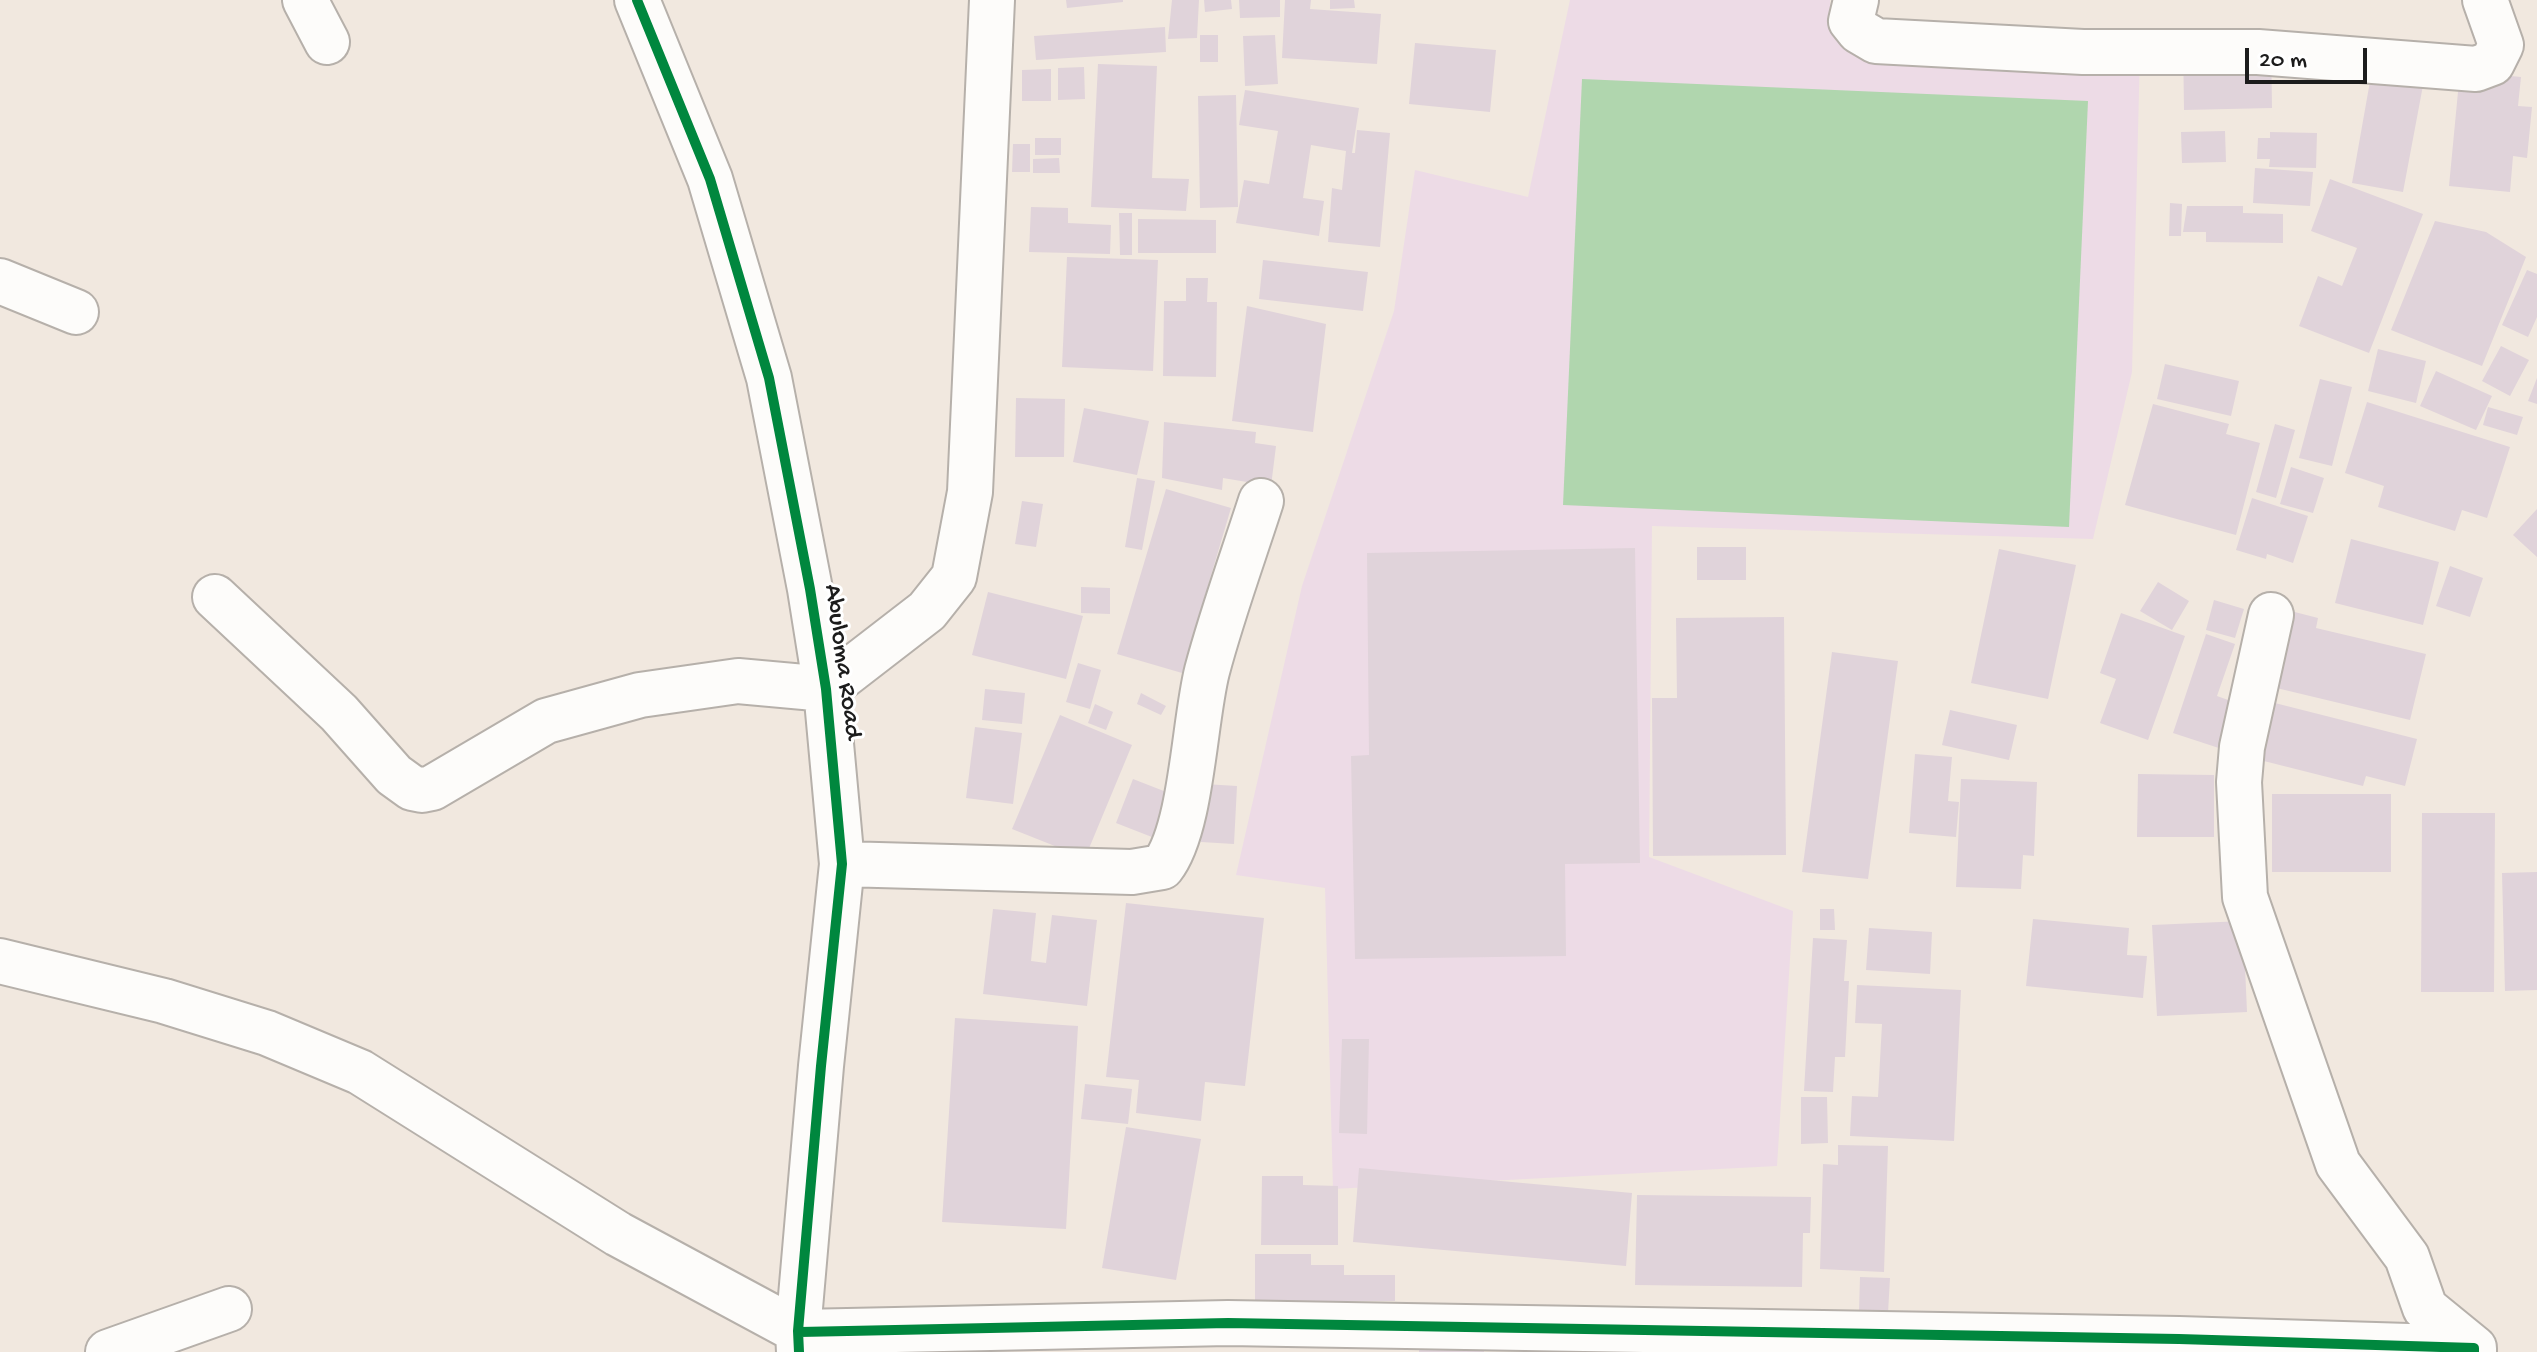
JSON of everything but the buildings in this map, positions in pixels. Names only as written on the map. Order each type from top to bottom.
[{"type":"street","points":[[305,0],[327,42]]},
{"type":"street","name":"Abuloma Road","points":[[637,0],[710,179],[769,378],[826,689],[842,864],[821,1066],[799,1338]]},
{"type":"street","points":[[215,597],[339,713],[394,775],[412,788],[422,790],[432,788],[546,721],[640,695],[738,681],[826,689],[927,611],[954,577],[970,492],[992,0]]},
{"type":"street","points":[[1856,0],[1851,21],[1859,31],[1876,41],[2083,52],[2258,52],[2476,69],[2492,63],[2501,45],[2485,0]]},
{"type":"street","points":[[0,281],[76,312]]},
{"type":"street","points":[[842,864],[1132,872],[1162,867],[1172,854],[1183,809],[1207,672],[1261,501]]},
{"type":"street","points":[[2271,615],[2242,747],[2239,782],[2245,897],[2338,1164],[2407,1257],[2425,1308],[2474,1350]]},
{"type":"street","points":[[0,961],[164,1001],[252,1028],[360,1072],[618,1234],[799,1338],[1013,1340],[1228,1323],[1828,1343],[2163,1339],[2474,1350]]},
{"type":"street","points":[[108,1352],[229,1309]]},
{"type":"shaded area","points":[[1570,0],[1830,0],[1830,25],[2140,51],[2132,372],[2093,539],[1652,526],[1649,857],[1793,911],[1777,1166],[1333,1189],[1325,888],[1236,875],[1302,586],[1394,311],[1415,170],[1528,197]]},
{"type":"green space","points":[[1582,79],[2088,101],[2069,527],[1563,505]]},
{"type":"cycle path","points":[[637,0],[710,179],[769,378],[826,689],[842,864],[821,1066],[798,1331],[799,1352]]},
{"type":"cycle path","points":[[800,1332],[1228,1323],[2179,1339],[2474,1348],[2474,1352]]}]
